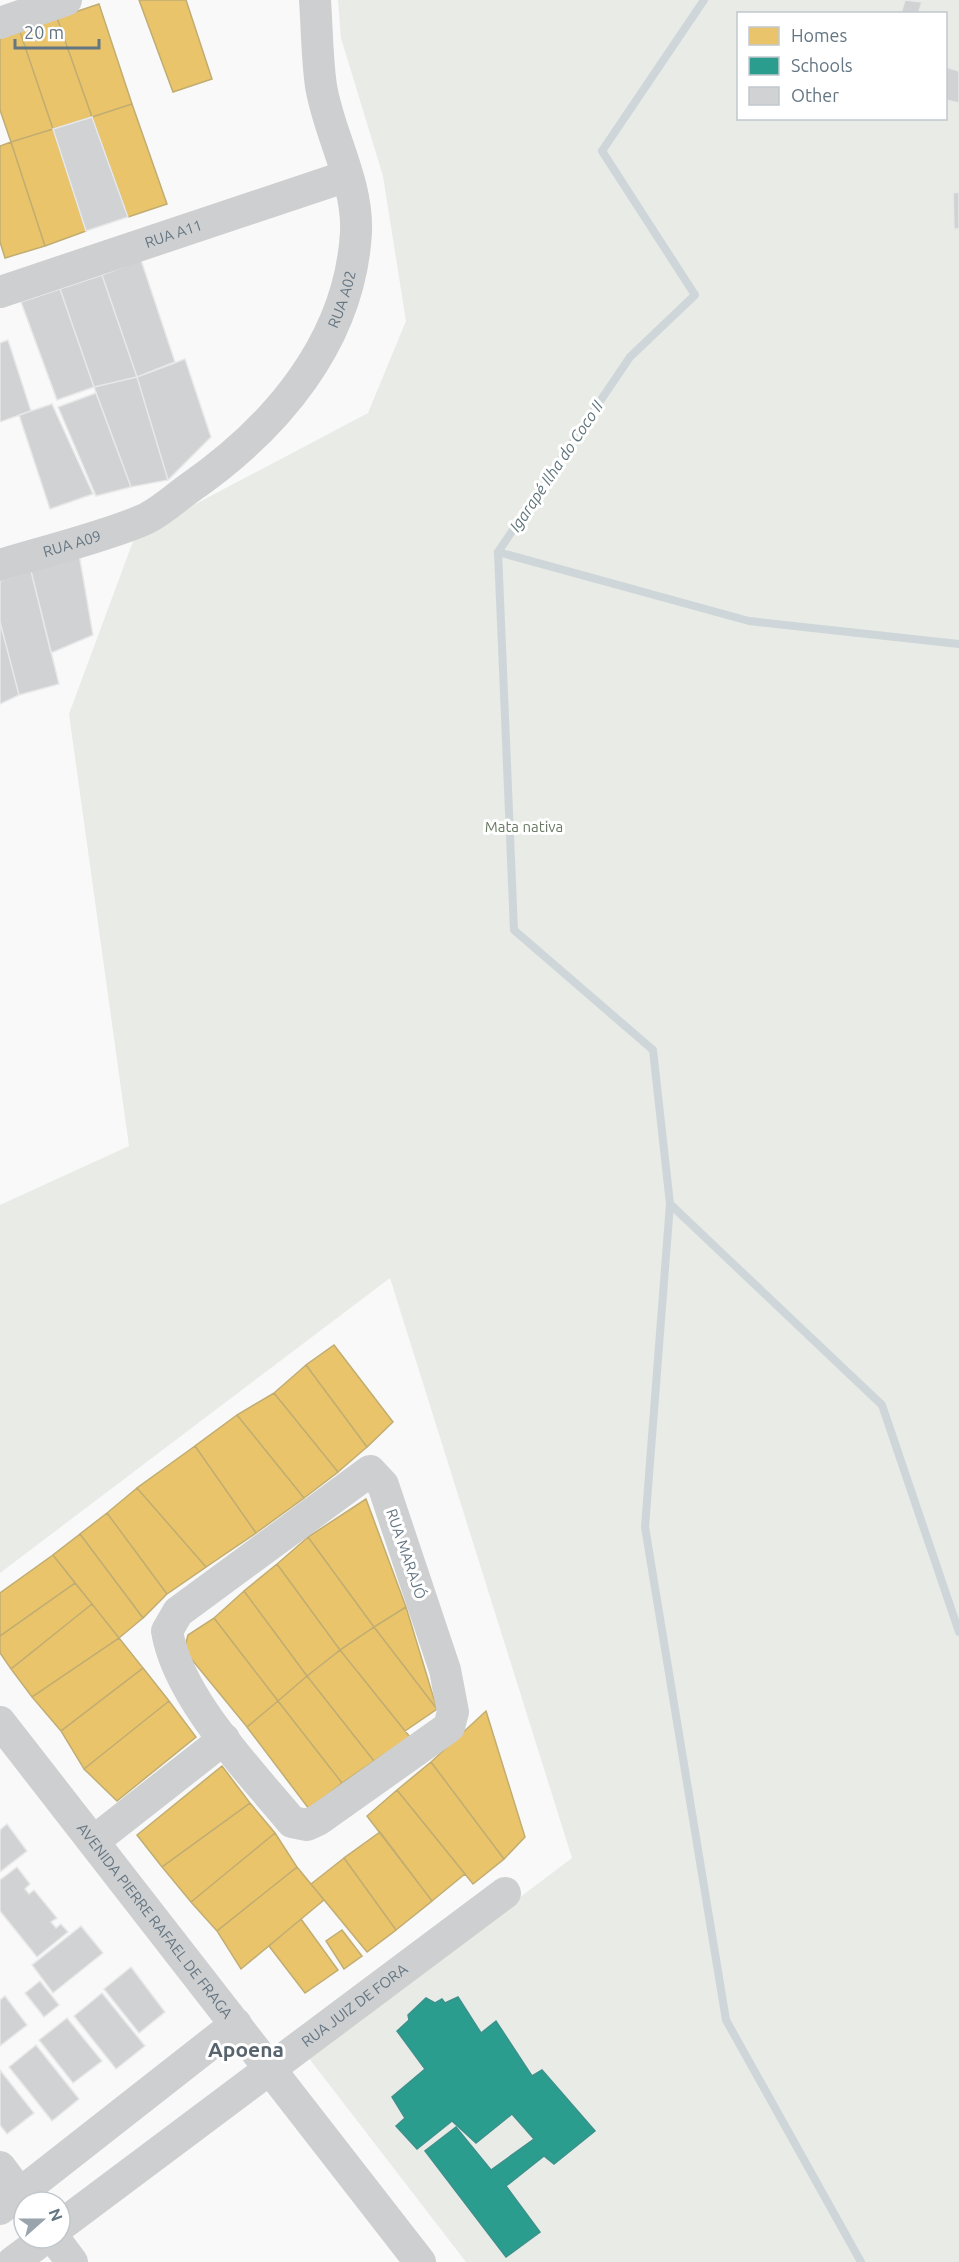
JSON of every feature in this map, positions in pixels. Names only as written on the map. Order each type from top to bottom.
[{"type":"street","points":[[0,23],[66,0]]},
{"type":"street","name":"RUA A02","points":[[144,519],[216,470],[290,397],[314,366],[331,334],[350,275],[356,232],[355,208],[321,87],[315,0]]},
{"type":"street","name":"RUA A11","points":[[0,291],[347,176]]},
{"type":"street","name":"RUA A09","points":[[0,565],[144,519]]},
{"type":"street","name":"RUA MARAJÓ","points":[[370,1471],[382,1485],[445,1670],[453,1712],[449,1727],[308,1825],[292,1822],[224,1739],[179,1673],[171,1654],[167,1631],[178,1612],[370,1471]]},
{"type":"street","name":"AVENIDA PIERRE RAFAEL DE FRAGA","points":[[0,1722],[420,2262]]},
{"type":"street","points":[[94,1841],[224,1739]]},
{"type":"street","name":"RUA JUIZ DE FORA","points":[[72,2217],[505,1893]]},
{"type":"street","points":[[29,2190],[236,2025]]},
{"type":"street","points":[[0,2168],[12,2194]]},
{"type":"street","points":[[13,2262],[29,2250]]},
{"type":"green space","name":"Mata nativa","points":[[338,0],[959,0],[959,2262],[466,2262],[308,2057],[572,1858],[390,1278],[0,1573],[0,1205],[129,1146],[69,714],[135,536],[368,413],[406,321],[383,176],[341,38]]},
{"type":"building: Homes","points":[[139,0],[186,0],[212,79],[173,92]]},
{"type":"building: Homes","points":[[99,4],[132,104],[92,117],[57,18]]},
{"type":"building: Homes","points":[[57,18],[92,117],[53,129],[19,29]]},
{"type":"building: Homes","points":[[19,29],[53,129],[11,142],[0,110],[0,35]]},
{"type":"building: Homes","points":[[132,104],[167,204],[128,217],[92,117]]},
{"type":"building: Homes","points":[[53,129],[86,231],[45,246],[11,142]]},
{"type":"building: Homes","points":[[11,142],[45,246],[5,258],[0,242],[0,146]]},
{"type":"building: Homes","points":[[334,1345],[393,1422],[367,1447],[306,1365]]},
{"type":"building: Homes","points":[[306,1365],[367,1447],[338,1472],[274,1393]]},
{"type":"building: Homes","points":[[274,1393],[338,1472],[304,1498],[237,1415]]},
{"type":"building: Homes","points":[[237,1415],[304,1498],[256,1533],[195,1446]]},
{"type":"building: Homes","points":[[195,1446],[256,1533],[206,1567],[137,1488]]},
{"type":"building: Homes","points":[[137,1488],[206,1567],[167,1594],[107,1513]]},
{"type":"building: Homes","points":[[366,1499],[406,1607],[374,1627],[308,1537]]},
{"type":"building: Homes","points":[[107,1513],[167,1594],[143,1618],[80,1534]]},
{"type":"building: Homes","points":[[80,1534],[143,1618],[119,1638],[53,1555]]},
{"type":"building: Homes","points":[[308,1537],[374,1627],[340,1650],[277,1564]]},
{"type":"building: Homes","points":[[53,1555],[75,1583],[0,1636],[0,1593]]},
{"type":"building: Homes","points":[[277,1564],[340,1650],[307,1676],[244,1591]]},
{"type":"building: Homes","points":[[75,1583],[92,1604],[11,1669],[0,1653],[0,1636]]},
{"type":"building: Homes","points":[[244,1591],[307,1676],[278,1701],[214,1618]]},
{"type":"building: Homes","points":[[92,1604],[119,1638],[32,1697],[11,1669]]},
{"type":"building: Homes","points":[[406,1607],[437,1709],[374,1627]]},
{"type":"building: Homes","points":[[214,1618],[278,1701],[247,1727],[184,1650],[188,1635]]},
{"type":"building: Homes","points":[[374,1627],[437,1709],[405,1731],[340,1650]]},
{"type":"building: Homes","points":[[119,1638],[143,1668],[61,1731],[32,1697]]},
{"type":"building: Homes","points":[[340,1650],[410,1737],[374,1761],[307,1676]]},
{"type":"building: Homes","points":[[143,1668],[169,1701],[84,1769],[61,1731]]},
{"type":"building: Homes","points":[[307,1676],[374,1761],[342,1783],[278,1701]]},
{"type":"building: Homes","points":[[169,1701],[196,1737],[117,1801],[84,1769]]},
{"type":"building: Homes","points":[[278,1701],[342,1783],[309,1809],[247,1727]]},
{"type":"building: Homes","points":[[486,1711],[525,1837],[504,1859],[431,1762]]},
{"type":"building: Homes","points":[[431,1762],[504,1859],[473,1884],[397,1790]]},
{"type":"building: Homes","points":[[222,1766],[250,1803],[162,1867],[137,1835]]},
{"type":"building: Homes","points":[[397,1790],[465,1874],[432,1901],[367,1816]]},
{"type":"building: Homes","points":[[250,1803],[275,1833],[191,1902],[162,1867]]},
{"type":"building: Homes","points":[[380,1832],[432,1901],[396,1930],[344,1858]]},
{"type":"building: Homes","points":[[275,1833],[297,1867],[217,1931],[191,1902]]},
{"type":"building: Homes","points":[[344,1858],[396,1930],[367,1952],[311,1884]]},
{"type":"building: Homes","points":[[297,1867],[324,1900],[241,1969],[217,1931]]},
{"type":"building: Homes","points":[[301,1919],[338,1970],[305,1993],[269,1946]]},
{"type":"building: Homes","points":[[342,1930],[362,1956],[344,1969],[326,1941]]},
{"type":"building: Schools","points":[[458,1997],[481,2033],[496,2021],[532,2076],[542,2070],[595,2131],[554,2164],[544,2156],[506,2186],[540,2232],[506,2257],[425,2151],[456,2127],[491,2170],[534,2139],[512,2114],[476,2143],[452,2121],[417,2149],[396,2126],[405,2118],[392,2097],[425,2069],[397,2031],[409,2020],[408,2015],[426,1998],[435,2003],[442,1999],[445,2003]]},
{"type":"building: Other","points":[[905,0],[922,2],[919,12],[901,12]]},
{"type":"building: Other","points":[[947,67],[959,71],[959,103],[947,100]]},
{"type":"building: Other","points":[[92,117],[128,217],[86,231],[53,129]]},
{"type":"building: Other","points":[[959,192],[959,229],[954,229],[953,193]]},
{"type":"building: Other","points":[[141,260],[175,362],[137,377],[102,275]]},
{"type":"building: Other","points":[[102,275],[137,377],[94,387],[60,289]]},
{"type":"building: Other","points":[[60,289],[94,387],[57,400],[21,302]]},
{"type":"building: Other","points":[[8,340],[31,411],[0,422],[0,343]]},
{"type":"building: Other","points":[[185,359],[211,437],[168,480],[137,377]]},
{"type":"building: Other","points":[[137,377],[168,480],[131,487],[94,387]]},
{"type":"building: Other","points":[[96,393],[131,487],[96,496],[58,407]]},
{"type":"building: Other","points":[[52,404],[93,494],[50,509],[19,415]]},
{"type":"building: Other","points":[[79,554],[93,635],[51,653],[31,571]]},
{"type":"building: Other","points":[[31,571],[59,684],[19,695],[0,622],[0,581]]},
{"type":"building: Other","points":[[0,622],[19,695],[0,704]]},
{"type":"building: Other","points":[[7,1824],[27,1851],[0,1872],[0,1830]]},
{"type":"building: Other","points":[[17,1867],[30,1884],[25,1889],[29,1894],[34,1890],[57,1918],[51,1922],[56,1928],[61,1924],[68,1932],[37,1957],[0,1911],[0,1880]]},
{"type":"building: Other","points":[[81,1926],[103,1953],[53,1993],[32,1965]]},
{"type":"building: Other","points":[[131,1967],[165,2012],[139,2033],[104,1989]]},
{"type":"building: Other","points":[[40,1981],[59,2005],[44,2017],[25,1993]]},
{"type":"building: Other","points":[[102,1993],[145,2046],[116,2069],[74,2016]]},
{"type":"building: Other","points":[[5,1996],[27,2025],[0,2046],[0,2000]]},
{"type":"building: Other","points":[[67,2018],[102,2061],[73,2083],[39,2040]]},
{"type":"building: Other","points":[[36,2045],[79,2099],[52,2121],[9,2067]]},
{"type":"building: Other","points":[[0,2070],[34,2113],[7,2134],[0,2125]]},
{"type":"waterway","name":"Igarapé Ilha do Coco II","points":[[704,0],[602,151],[695,295],[630,357],[498,552],[749,621],[959,644]]},
{"type":"waterway","points":[[498,552],[514,930],[653,1050],[670,1204],[645,1527],[726,2020],[861,2262]]},
{"type":"waterway","points":[[670,1204],[882,1405],[959,1632]]},
{"type":"district","name":"Apoena","points":[[246,2050]]}]
